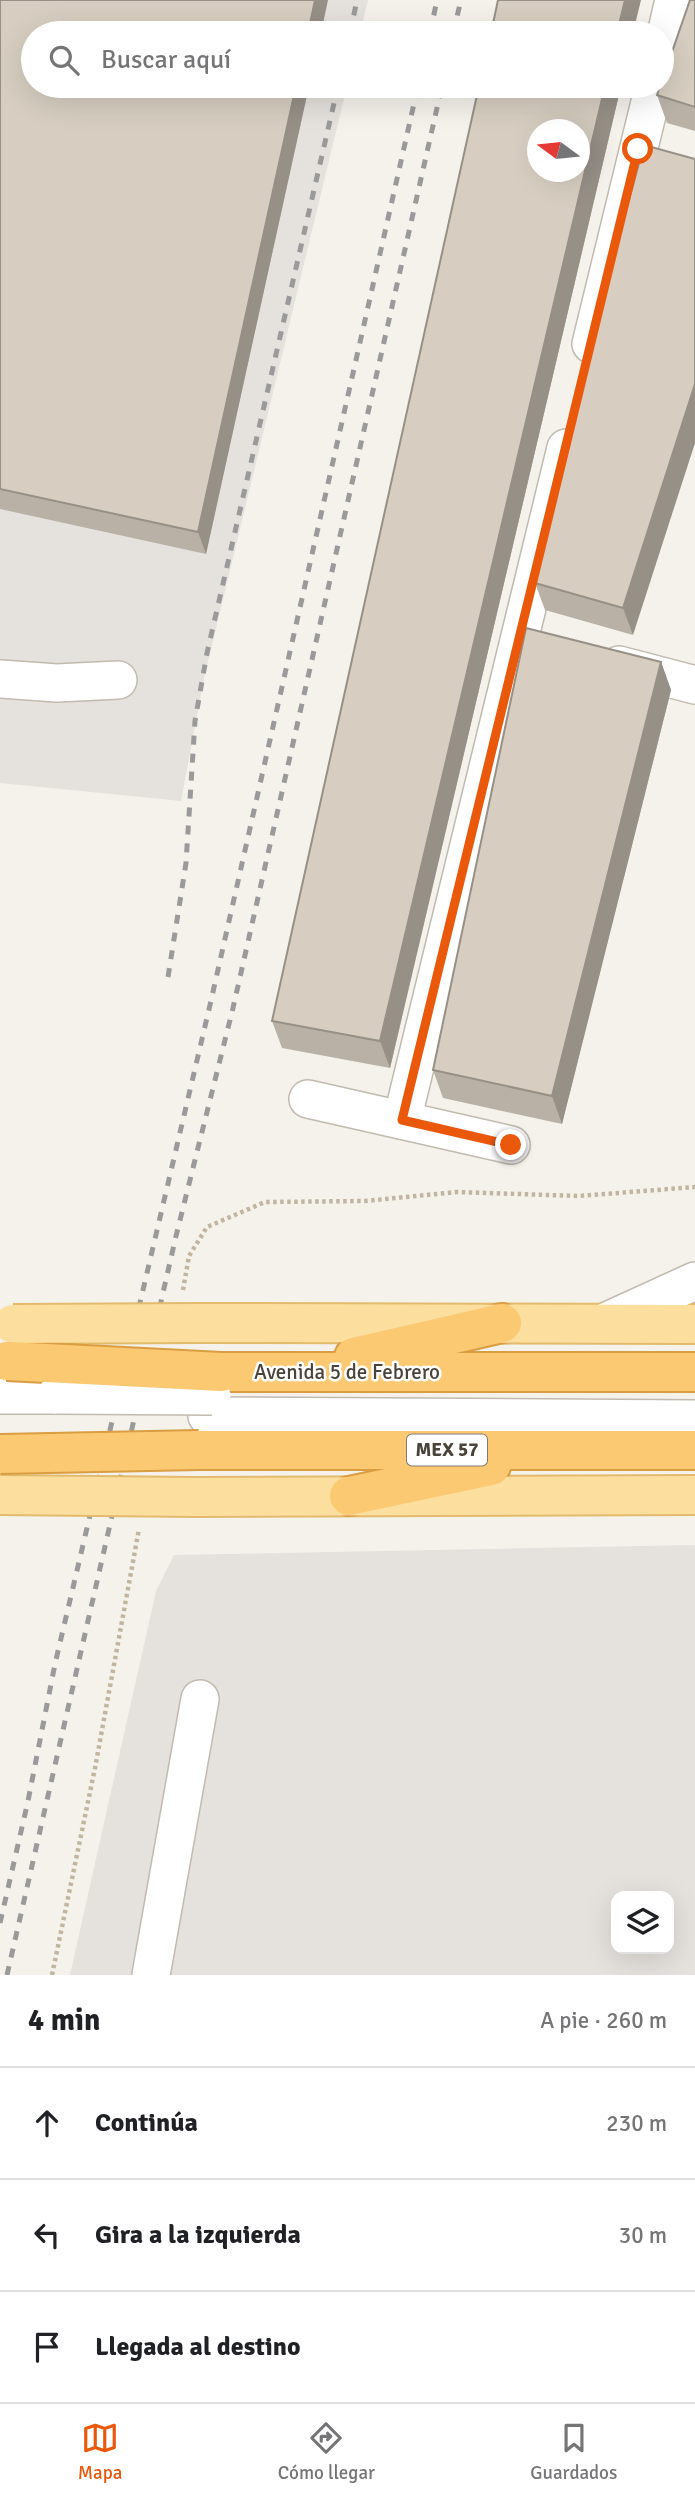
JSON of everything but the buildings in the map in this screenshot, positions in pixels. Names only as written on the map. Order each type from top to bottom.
[{"type":"highway","points":[[286,1372],[502,1323]]},
{"type":"highway","name":"Avenida 5 de Febrero","points":[[0,1362],[210,1408],[564,1450],[695,1450]]},
{"type":"highway","name":"Avenida 5 de Febrero","points":[[0,1454],[210,1408],[286,1372],[695,1372]]},
{"type":"highway","points":[[349,1496],[564,1450]]},
{"type":"main road","points":[[7,1324],[695,1324]]},
{"type":"main road","points":[[0,1496],[695,1495]]},
{"type":"street","points":[[669,21],[674,0]]},
{"type":"street","points":[[582,380],[655,153],[654,98]]},
{"type":"street","points":[[402,1120],[533,641],[572,420]]},
{"type":"street","points":[[587,656],[695,685]]},
{"type":"street","points":[[0,679],[57,684],[118,680]]},
{"type":"street","points":[[308,1099],[511,1145]]},
{"type":"street","points":[[603,1323],[695,1281]]},
{"type":"street","points":[[0,1395],[54,1407],[695,1419]]},
{"type":"street","points":[[210,1408],[695,1399]]},
{"type":"street","points":[[0,1420],[54,1407]]},
{"type":"street","points":[[151,1975],[200,1699]]},
{"type":"shaded area","points":[[0,0],[368,0],[363,21],[21,21],[21,98],[344,98],[204,678],[181,801],[0,783]]},
{"type":"shaded area","points":[[695,1545],[695,1975],[70,1975],[156,1591],[174,1555]]},
{"type":"railway","points":[[353,21],[357,0]]},
{"type":"railway","points":[[433,21],[437,0]]},
{"type":"railway","points":[[456,21],[461,0]]},
{"type":"railway","points":[[168,977],[186,863],[195,721],[207,653],[335,98]]},
{"type":"railway","points":[[0,1923],[55,1664],[210,1005],[415,98]]},
{"type":"railway","points":[[7,1975],[176,1236],[233,1008],[439,98]]},
{"type":"route","points":[[511,1145],[402,1120],[638,149]]}]
